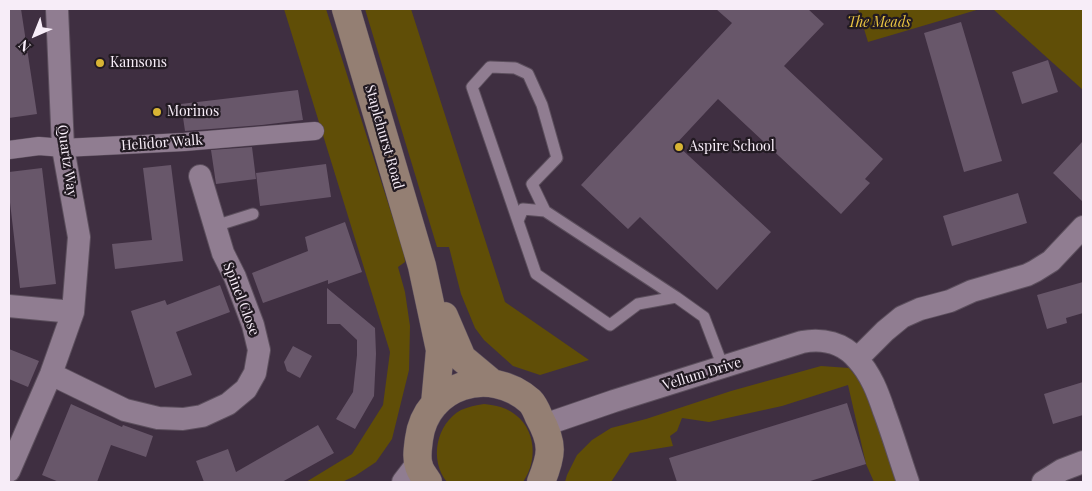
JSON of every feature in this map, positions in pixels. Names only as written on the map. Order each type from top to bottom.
[{"type":"main road","name":"Staplehurst Road","points":[[346,9],[422,266],[440,350],[435,404]]},
{"type":"main road","name":"Staplehurst Road","points":[[422,266],[462,358],[492,382]]},
{"type":"main road","points":[[428,482],[419,466],[418,447],[420,431],[426,416],[435,404],[451,390],[471,383],[492,382],[513,389],[531,402],[544,425],[550,441],[548,463],[541,482]]},
{"type":"street","name":"Quartz Way","points":[[9,471],[51,374],[73,312],[79,237],[62,148],[57,9]]},
{"type":"street","name":"Helidor Walk","points":[[9,150],[39,146],[62,148],[184,142],[315,131]]},
{"type":"street","name":"Spinel Close","points":[[51,374],[125,410],[158,418],[183,419],[202,416],[228,404],[246,389],[255,373],[259,350],[253,325],[235,277],[223,253],[200,176]]},
{"type":"street","points":[[857,359],[902,316],[950,301],[972,291],[1035,272],[1051,261],[1083,227]]},
{"type":"street","points":[[9,306],[73,312]]},
{"type":"street","name":"Vellum Drive","points":[[544,425],[614,401],[808,341],[834,343],[848,350],[868,373],[894,437],[908,482]]},
{"type":"street","points":[[403,482],[416,465],[418,447]]},
{"type":"street","points":[[1043,482],[1062,470],[1083,462]]},
{"type":"lane","points":[[545,211],[532,184],[557,158],[542,105],[528,74],[515,68],[490,67],[472,87],[536,274],[610,325],[638,304],[676,297]]},
{"type":"lane","points":[[518,221],[523,209],[545,211],[676,297],[704,317],[723,367]]},
{"type":"lane","points":[[215,226],[253,214]]},
{"type":"green space","points":[[284,9],[326,9],[404,253],[405,262],[398,267],[405,292],[410,326],[409,370],[392,439],[376,462],[342,482],[306,482],[352,454],[383,405],[390,352]]},
{"type":"green space","points":[[365,9],[411,9],[505,302],[589,360],[540,375],[513,366],[484,340],[475,328],[461,294],[449,247],[437,247]]},
{"type":"green space","name":"The Meads","points":[[858,9],[980,9],[868,42]]},
{"type":"green space","points":[[993,9],[1083,9],[1083,90]]},
{"type":"green space","points":[[821,366],[849,368],[871,395],[899,482],[874,482],[866,464],[848,385],[782,406],[709,422],[682,418],[677,431],[670,436],[673,446],[630,453],[611,482],[565,482],[577,455],[592,440],[611,428],[646,419],[731,391]]},
{"type":"green space","points":[[484,404],[506,409],[516,415],[529,431],[532,441],[532,462],[523,482],[447,482],[441,473],[437,453],[438,443],[446,424],[452,416],[461,410]]},
{"type":"building","points":[[9,9],[21,9],[37,114],[9,118]]},
{"type":"building","points":[[716,9],[808,9],[824,24],[784,66],[883,159],[865,179],[870,183],[841,214],[718,99],[676,144],[771,232],[717,290],[640,217],[628,229],[581,185],[732,23]]},
{"type":"building","points":[[961,22],[1002,161],[964,172],[924,33]]},
{"type":"building","points":[[1048,60],[1058,92],[1022,104],[1012,72]]},
{"type":"building","points":[[298,90],[303,120],[185,131],[181,104]]},
{"type":"building","points":[[1083,141],[1083,202],[1053,173]]},
{"type":"building","points":[[252,147],[256,179],[216,184],[211,150]]},
{"type":"building","points":[[326,164],[331,197],[260,206],[256,173]]},
{"type":"building","points":[[171,165],[183,261],[115,269],[112,244],[152,240],[143,168]]},
{"type":"building","points":[[42,168],[56,284],[20,288],[9,194],[9,172]]},
{"type":"building","points":[[1018,193],[1027,223],[952,246],[943,216]]},
{"type":"building","points":[[345,222],[362,272],[328,284],[328,280],[263,303],[252,273],[308,251],[305,237]]},
{"type":"building","points":[[1083,282],[1083,313],[1066,318],[1067,323],[1047,329],[1037,295]]},
{"type":"building","points":[[220,285],[230,312],[176,332],[192,375],[155,388],[131,311],[165,300],[167,305]]},
{"type":"building","points":[[327,288],[375,328],[374,396],[355,429],[336,419],[353,392],[357,340],[340,324],[327,324]]},
{"type":"building","points":[[293,346],[312,356],[300,378],[287,371],[284,362]]},
{"type":"building","points":[[9,349],[39,361],[28,387],[9,379]]},
{"type":"building","points":[[1083,382],[1083,415],[1053,424],[1044,394]]},
{"type":"building","points":[[847,403],[866,464],[807,482],[677,482],[669,458]]},
{"type":"building","points":[[71,404],[122,427],[123,425],[153,436],[146,457],[111,445],[97,482],[59,482],[42,475]]},
{"type":"building","points":[[318,425],[334,453],[282,482],[204,482],[196,461],[228,449],[236,472]]},
{"type":"place","name":"Kamsons","points":[[100,63]]},
{"type":"place","name":"Morinos","points":[[157,112]]},
{"type":"place","name":"Aspire School","points":[[679,147]]}]
